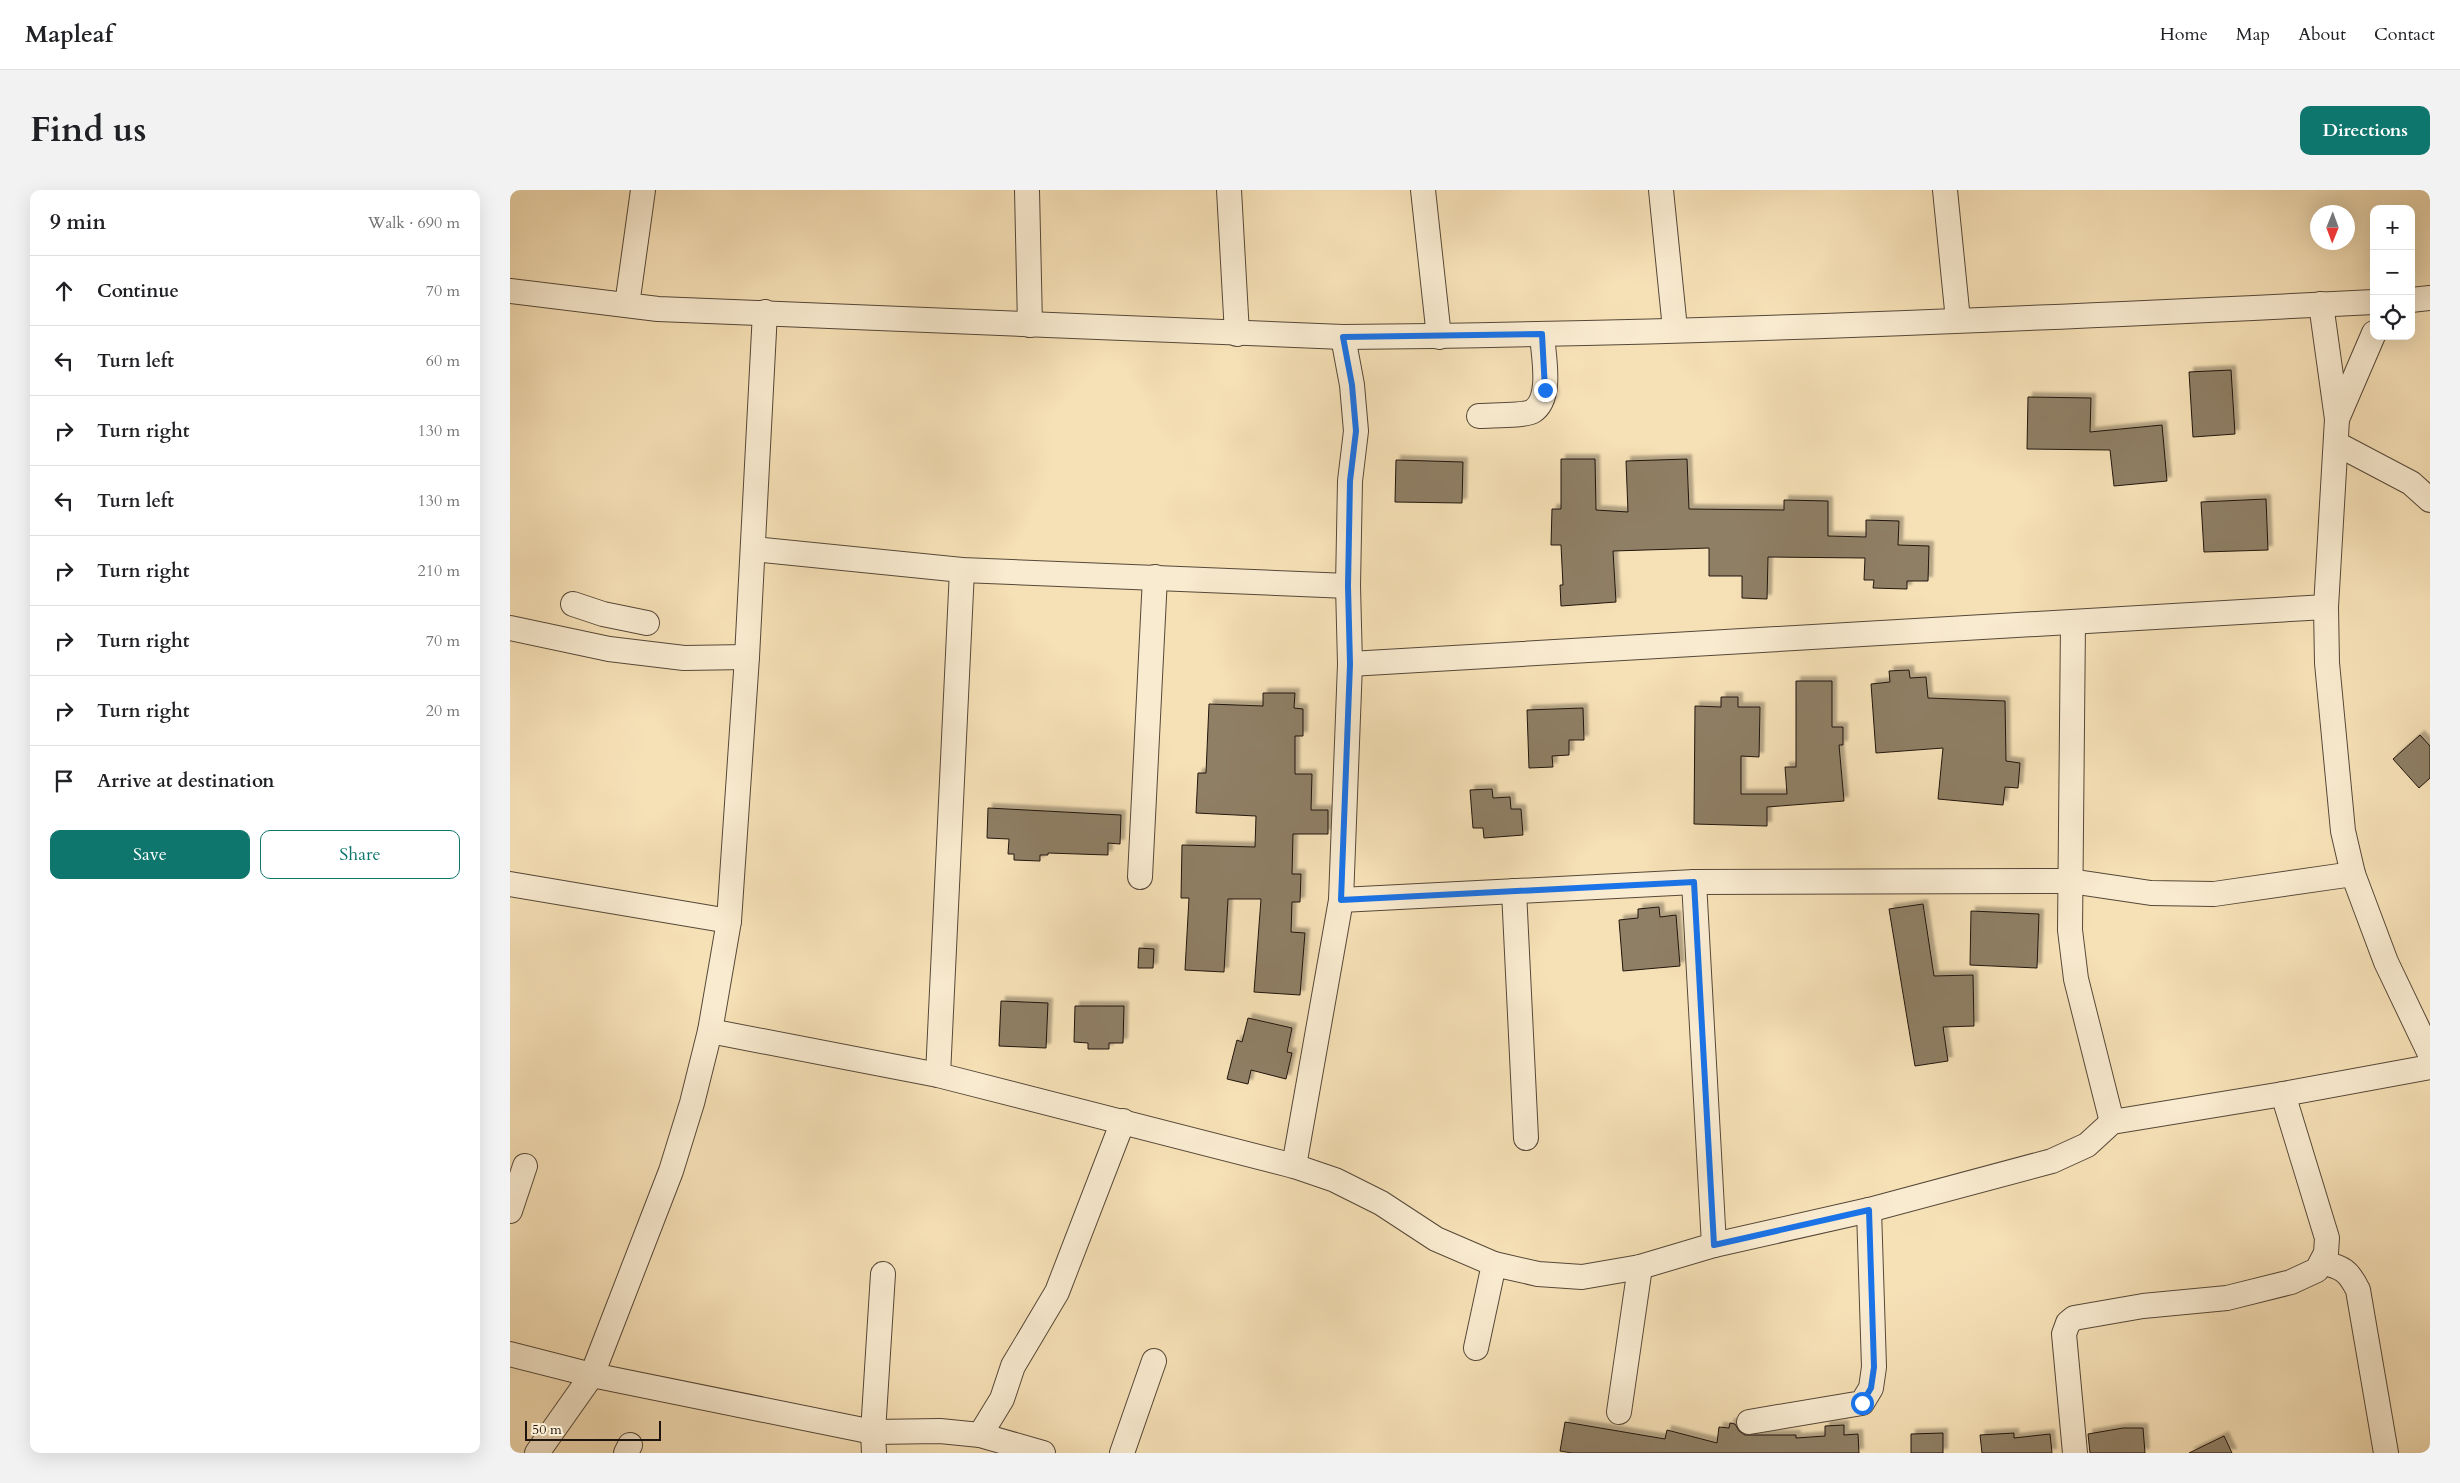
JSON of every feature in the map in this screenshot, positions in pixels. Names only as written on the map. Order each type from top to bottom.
[{"type":"street","points":[[627,305],[644,190]]},
{"type":"street","points":[[1027,190],[1030,324]]},
{"type":"street","points":[[1229,190],[1236,334]]},
{"type":"street","points":[[1423,190],[1439,337]]},
{"type":"street","points":[[1661,190],[1675,330]]},
{"type":"street","points":[[1945,190],[1958,320]]},
{"type":"street","points":[[510,291],[658,309],[1343,337],[1439,337],[1675,330],[2370,302]]},
{"type":"street","points":[[2415,300],[2430,298]]},
{"type":"street","points":[[2320,304],[2337,419],[2326,607],[2327,663],[2343,831],[2353,874],[2386,962],[2430,1054]]},
{"type":"street","points":[[537,1453],[592,1375],[671,1170],[692,1102],[710,1031],[729,921],[747,657],[765,312]]},
{"type":"street","points":[[1479,416],[1532,412],[1542,402],[1545,390],[1542,334]]},
{"type":"street","points":[[1294,1166],[1341,900],[1350,664],[1348,586],[1350,481],[1356,431],[1352,385],[1343,337]]},
{"type":"street","points":[[2337,419],[2371,340]]},
{"type":"street","points":[[2337,444],[2411,483],[2430,500]]},
{"type":"street","points":[[753,549],[962,570],[1348,586]]},
{"type":"street","points":[[938,1075],[962,570]]},
{"type":"street","points":[[1140,877],[1155,577]]},
{"type":"street","points":[[573,604],[603,614],[647,623]]},
{"type":"street","points":[[1350,664],[2326,607]]},
{"type":"street","points":[[598,646],[603,614]]},
{"type":"street","points":[[2073,622],[2070,930],[2076,979],[2112,1122]]},
{"type":"street","points":[[510,628],[598,646],[684,658],[747,657]]},
{"type":"street","points":[[1341,900],[1694,882],[2070,881],[2151,893],[2214,894],[2353,874]]},
{"type":"street","points":[[1694,882],[1714,1245]]},
{"type":"street","points":[[510,884],[729,921]]},
{"type":"street","points":[[1514,891],[1526,1138]]},
{"type":"street","points":[[710,1031],[938,1075],[1294,1166],[1335,1180],[1381,1203],[1436,1239],[1494,1264],[1538,1274],[1582,1277],[1640,1267],[1714,1245],[1869,1210],[2052,1161],[2087,1145],[2112,1122],[2283,1094],[2430,1067]]},
{"type":"street","points":[[2075,1453],[2064,1334],[2068,1323],[2074,1318],[2143,1306],[2227,1298],[2292,1282],[2317,1270],[2322,1262],[2326,1253],[2327,1238],[2283,1094]]},
{"type":"street","points":[[980,1435],[1002,1399],[1013,1366],[1057,1292],[1123,1121]]},
{"type":"street","points":[[510,1211],[525,1166]]},
{"type":"street","points":[[1749,1422],[1862,1403],[1871,1388],[1874,1367],[1869,1210]]},
{"type":"street","points":[[2322,1262],[2339,1267],[2350,1274],[2358,1290],[2386,1453]]},
{"type":"street","points":[[1476,1348],[1494,1264]]},
{"type":"street","points":[[1619,1412],[1640,1267]]},
{"type":"street","points":[[874,1442],[883,1274]]},
{"type":"street","points":[[510,1354],[874,1442],[940,1431],[980,1435],[1032,1452]]},
{"type":"street","points":[[1122,1453],[1154,1361]]},
{"type":"building","points":[[2231,370],[2235,434],[2193,437],[2189,372]]},
{"type":"building","points":[[2028,397],[2091,398],[2090,432],[2162,425],[2167,481],[2114,486],[2110,450],[2027,449]]},
{"type":"building","points":[[1561,459],[1595,459],[1596,510],[1628,512],[1626,461],[1687,459],[1689,509],[1784,510],[1784,500],[1828,501],[1828,536],[1866,537],[1866,520],[1899,521],[1898,545],[1929,546],[1928,581],[1907,581],[1907,589],[1873,588],[1874,580],[1864,580],[1865,558],[1768,557],[1767,599],[1742,598],[1742,576],[1709,576],[1709,548],[1613,551],[1616,602],[1561,606],[1560,585],[1563,585],[1561,545],[1551,545],[1552,509],[1561,509]]},
{"type":"building","points":[[1396,460],[1463,462],[1462,503],[1395,502]]},
{"type":"building","points":[[2266,499],[2268,550],[2204,552],[2201,502]]},
{"type":"building","points":[[1909,670],[1910,678],[1926,677],[1928,698],[2005,701],[2006,761],[2020,763],[2018,788],[2005,787],[2003,805],[1938,799],[1943,748],[1876,753],[1871,684],[1890,682],[1889,671]]},
{"type":"building","points":[[1796,681],[1832,681],[1832,727],[1843,727],[1843,745],[1839,745],[1844,801],[1767,807],[1767,826],[1694,824],[1695,706],[1721,707],[1721,697],[1738,697],[1738,707],[1760,707],[1759,757],[1741,756],[1741,794],[1787,794],[1785,767],[1796,767]]},
{"type":"building","points":[[1263,693],[1295,693],[1294,708],[1303,709],[1303,736],[1295,736],[1295,774],[1312,774],[1311,810],[1328,810],[1328,834],[1293,834],[1292,874],[1301,874],[1300,902],[1292,902],[1291,932],[1305,933],[1300,995],[1254,992],[1261,899],[1228,899],[1224,972],[1185,970],[1189,898],[1181,898],[1182,845],[1255,847],[1256,816],[1196,813],[1198,773],[1206,773],[1209,704],[1263,706]]},
{"type":"building","points":[[1583,708],[1584,740],[1569,740],[1569,755],[1552,756],[1553,767],[1529,768],[1527,710]]},
{"type":"building","points":[[2420,735],[2430,746],[2430,778],[2419,788],[2393,759]]},
{"type":"building","points":[[1492,789],[1493,798],[1510,797],[1511,809],[1521,809],[1523,835],[1484,838],[1483,828],[1473,828],[1470,790]]},
{"type":"building","points":[[988,808],[1121,815],[1120,844],[1108,843],[1108,855],[1048,853],[1048,855],[1040,855],[1040,861],[1014,860],[1014,854],[1008,854],[1009,839],[987,838]]},
{"type":"building","points":[[1923,904],[1934,976],[1973,975],[1974,1026],[1943,1027],[1948,1061],[1915,1066],[1889,909]]},
{"type":"building","points":[[1659,907],[1660,917],[1676,915],[1680,966],[1623,971],[1619,920],[1638,918],[1638,909]]},
{"type":"building","points":[[1971,911],[2039,914],[2037,968],[1970,965]]},
{"type":"building","points":[[1139,948],[1154,949],[1153,968],[1138,968]]},
{"type":"building","points":[[1001,1001],[1048,1003],[1046,1048],[999,1046]]},
{"type":"building","points":[[1075,1006],[1124,1006],[1123,1043],[1109,1043],[1109,1049],[1088,1049],[1088,1043],[1074,1042]]},
{"type":"building","points":[[1248,1018],[1292,1028],[1287,1052],[1292,1053],[1286,1079],[1251,1070],[1248,1084],[1227,1079],[1237,1040],[1242,1042]]},
{"type":"building","points":[[1565,1422],[1665,1439],[1667,1430],[1717,1443],[1719,1427],[1729,1428],[1730,1423],[1735,1424],[1739,1431],[1745,1435],[1796,1435],[1796,1438],[1825,1436],[1825,1426],[1844,1425],[1844,1435],[1858,1434],[1859,1453],[1572,1453],[1560,1451]]},
{"type":"building","points":[[2123,1428],[2143,1428],[2145,1453],[2090,1453],[2088,1434]]},
{"type":"building","points":[[1943,1433],[1943,1453],[1911,1453],[1911,1434]]},
{"type":"building","points":[[2014,1433],[2014,1438],[2050,1434],[2052,1453],[1982,1453],[1980,1435]]},
{"type":"building","points":[[2224,1436],[2232,1453],[2189,1453]]},
{"type":"route","points":[[1545,390],[1542,334],[1343,337],[1352,385],[1356,431],[1350,481],[1348,586],[1350,664],[1341,900],[1694,882],[1714,1245],[1869,1210],[1874,1367],[1871,1388],[1862,1403]]}]
